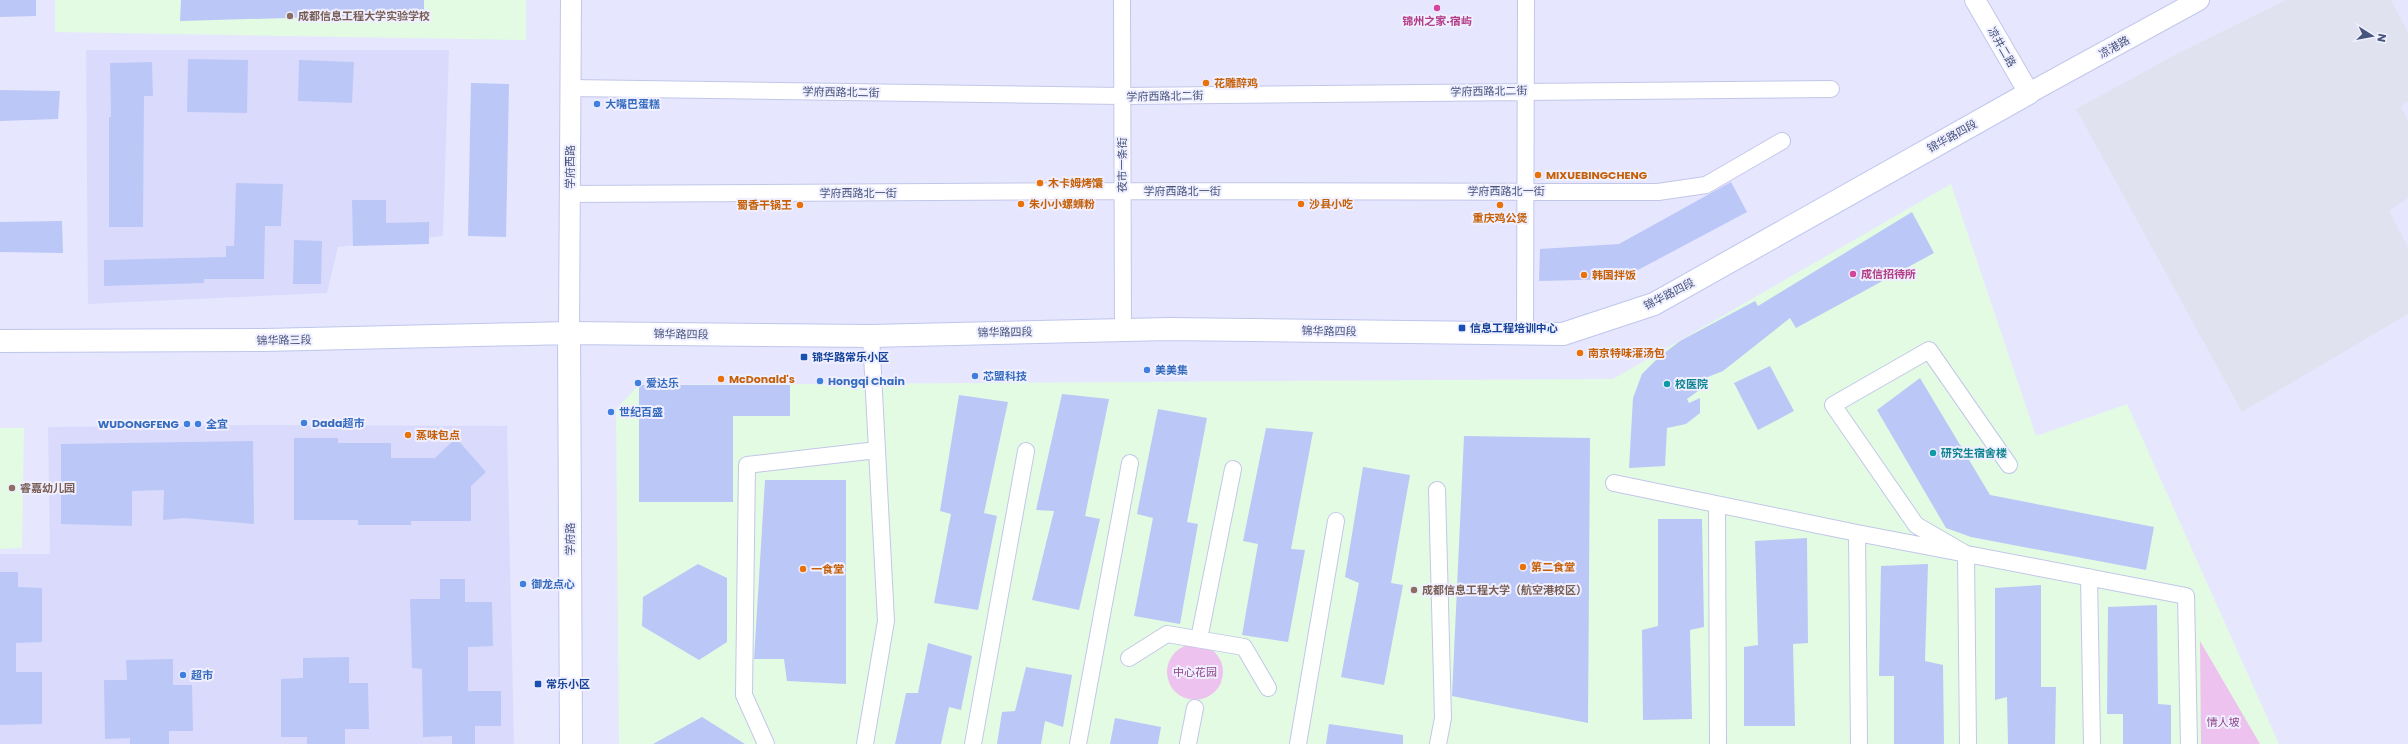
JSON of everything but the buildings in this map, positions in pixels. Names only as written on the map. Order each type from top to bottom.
[{"type":"main road","name":"锦华路四段","points":[[569,333],[871,336],[1123,330],[1563,334],[1654,304],[2029,93]]},
{"type":"main road","name":"锦华路三段","points":[[0,341],[265,340],[569,333]]},
{"type":"main road","name":"学府路","points":[[569,333],[571,744]]},
{"type":"street","name":"学府西路","points":[[569,333],[571,0]]},
{"type":"street","name":"夜市一条街","points":[[1122,0],[1123,330]]},
{"type":"street","points":[[1525,334],[1526,0]]},
{"type":"street","name":"凉井二路","points":[[1975,0],[2029,93]]},
{"type":"street","name":"凉港路","points":[[2029,93],[2199,0]]},
{"type":"street","name":"学府西路北二街","points":[[570,88],[1122,96],[1831,89]]},
{"type":"street","name":"学府西路北一街","points":[[569,194],[1123,191],[1658,192],[1706,186],[1782,142]]},
{"type":"street","points":[[865,744],[886,621],[871,336]]},
{"type":"street","points":[[1966,554],[1916,525],[1833,405],[1929,350],[2009,465]]},
{"type":"street","points":[[766,744],[744,695],[747,465],[877,450]]},
{"type":"street","points":[[973,744],[1026,451]]},
{"type":"street","points":[[1078,744],[1130,462]]},
{"type":"street","points":[[1199,639],[1233,470]]},
{"type":"street","points":[[1614,484],[1857,533],[2186,596],[2189,744]]},
{"type":"street","points":[[1437,490],[1443,718],[1438,744]]},
{"type":"street","points":[[1717,505],[1718,744]]},
{"type":"street","points":[[1298,744],[1336,521]]},
{"type":"street","points":[[1857,533],[1859,744]]},
{"type":"street","points":[[1966,554],[1968,744]]},
{"type":"street","points":[[2090,577],[2092,744]]},
{"type":"street","points":[[1129,658],[1167,634],[1244,647],[1268,688]]},
{"type":"street","points":[[1188,744],[1195,708]]},
{"type":"shaded area","name":"成都信息工程大学实验学校","points":[[55,0],[526,0],[526,40],[55,32]]},
{"type":"shaded area","points":[[2286,0],[2391,0],[2408,32],[2408,102],[2401,106],[2408,121],[2408,198],[2389,211],[2408,247],[2408,314],[2242,412],[2076,109],[2175,55]]},
{"type":"shaded area","points":[[86,50],[449,50],[443,236],[338,247],[327,293],[88,304]]},
{"type":"shaded area","name":"成都信息工程大学（航空港校区）","points":[[1951,184],[2036,436],[2127,404],[2279,744],[619,744],[616,409],[639,385],[1613,379]]},
{"type":"shaded area","points":[[265,425],[507,426],[514,744],[0,744],[0,554],[50,554],[48,427]]},
{"type":"shaded area","name":"睿嘉幼儿园","points":[[0,428],[24,428],[22,548],[0,549]]},
{"type":"green space","name":"情人坡","points":[[2200,641],[2260,744],[2201,744]]},
{"type":"green space","name":"中心花园","points":[[1195,644],[1210,649],[1218,657],[1223,672],[1218,687],[1210,695],[1195,700],[1180,695],[1172,687],[1167,672],[1172,657],[1180,649]]},
{"type":"place","name":"锦州之家·宿屿","points":[[1437,8]]},
{"type":"place","name":"成都信息工程大学实验学校","points":[[290,16]]},
{"type":"place","name":"花雕醉鸡","points":[[1206,83]]},
{"type":"place","name":"大嘴巴蛋糕","points":[[597,104]]},
{"type":"place","name":"MIXUEBINGCHENG","points":[[1538,175]]},
{"type":"place","name":"木卡姆烤馕","points":[[1040,183]]},
{"type":"place","name":"朱小小螺蛳粉","points":[[1021,204]]},
{"type":"place","name":"沙县小吃","points":[[1301,204]]},
{"type":"place","name":"蜀香干锅王","points":[[800,205]]},
{"type":"place","name":"重庆鸡公煲","points":[[1500,205]]},
{"type":"place","name":"成信招待所","points":[[1853,274]]},
{"type":"place","name":"韩国拌饭","points":[[1584,275]]},
{"type":"place","name":"信息工程培训中心","points":[[1462,328]]},
{"type":"place","name":"南京特味灌汤包","points":[[1580,353]]},
{"type":"place","name":"锦华路常乐小区","points":[[804,357]]},
{"type":"place","name":"美美集","points":[[1147,370]]},
{"type":"place","name":"芯盟科技","points":[[975,376]]},
{"type":"place","name":"McDonald's","points":[[721,379]]},
{"type":"place","name":"Hongqi Chain","points":[[820,381]]},
{"type":"place","name":"爱达乐","points":[[638,383]]},
{"type":"place","name":"校医院","points":[[1667,384]]},
{"type":"place","name":"世纪百盛","points":[[611,412]]},
{"type":"place","name":"Dada超市","points":[[304,423]]},
{"type":"place","name":"WUDONGFENG","points":[[187,424]]},
{"type":"place","name":"全宜","points":[[198,424]]},
{"type":"place","name":"蒸味包点","points":[[408,435]]},
{"type":"place","name":"研究生宿舍楼","points":[[1933,453]]},
{"type":"place","name":"睿嘉幼儿园","points":[[12,488]]},
{"type":"place","name":"第二食堂","points":[[1523,567]]},
{"type":"place","name":"一食堂","points":[[803,569]]},
{"type":"place","name":"御龙点心","points":[[523,584]]},
{"type":"place","name":"成都信息工程大学（航空港校区）","points":[[1414,590]]},
{"type":"place","name":"超市","points":[[183,675]]},
{"type":"place","name":"常乐小区","points":[[538,684]]}]
